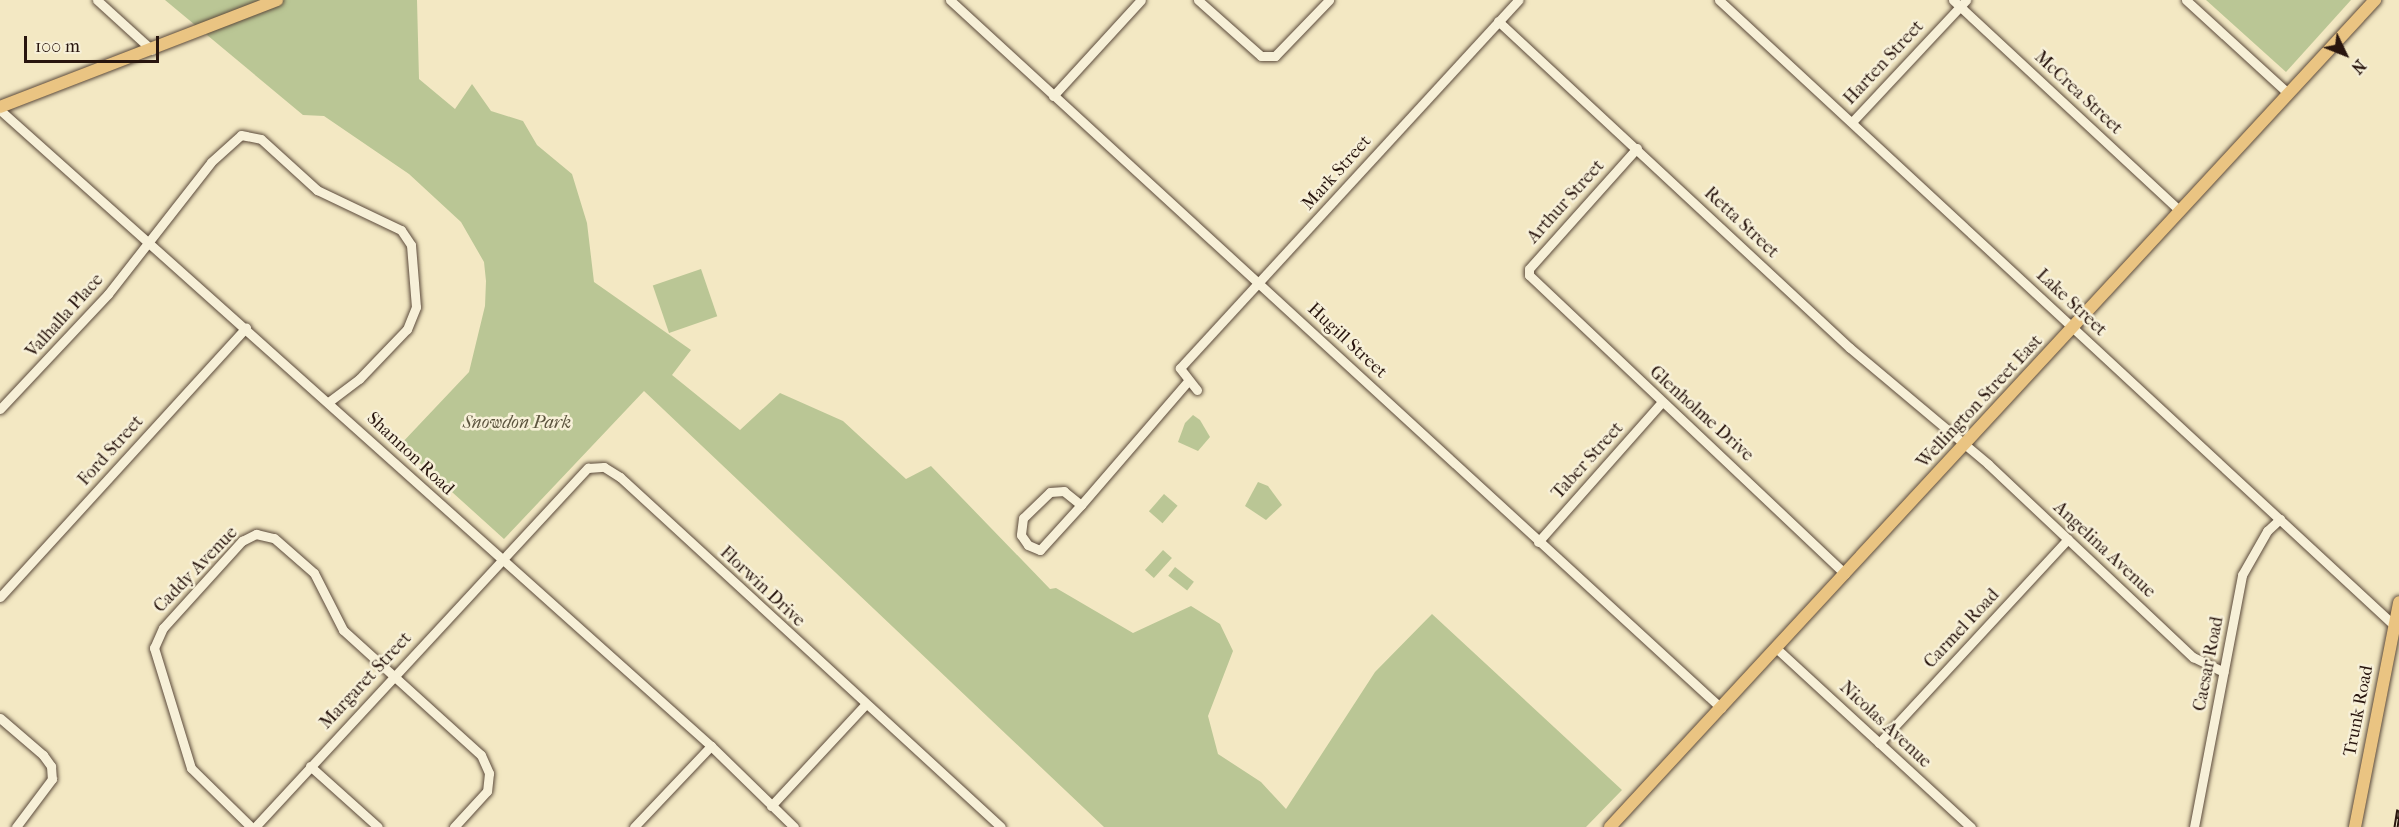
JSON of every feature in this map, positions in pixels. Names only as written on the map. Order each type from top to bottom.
[{"type":"main road","points":[[0,108],[276,0]]},
{"type":"main road","name":"Wellington Street East","points":[[1610,827],[2375,0]]},
{"type":"main road","name":"Trunk Road","points":[[2355,827],[2397,627],[2399,602]]},
{"type":"street","points":[[97,0],[152,50]]},
{"type":"street","name":"Hugill Street","points":[[950,0],[1721,708]]},
{"type":"street","points":[[1053,96],[1141,0]]},
{"type":"street","points":[[1198,0],[1261,56],[1275,56],[1329,0]]},
{"type":"street","name":"Mark Street","points":[[1188,381],[1180,368],[1518,0]]},
{"type":"street","name":"Lake Street","points":[[1719,0],[2397,627]]},
{"type":"street","points":[[2186,0],[2288,93]]},
{"type":"street","name":"Harten Street","points":[[1852,122],[1960,2]]},
{"type":"street","name":"McCrea Street","points":[[1960,2],[2180,211]]},
{"type":"street","name":"Retta Street","points":[[1498,21],[1963,447]]},
{"type":"street","name":"Shannon Road","points":[[0,108],[711,746],[794,827]]},
{"type":"street","name":"Valhalla Place","points":[[0,409],[108,294],[211,162],[242,135],[261,139],[317,190],[401,230],[411,245],[416,307],[407,329],[359,379],[329,402]]},
{"type":"street","name":"Arthur Street","points":[[1533,281],[1529,269],[1637,148]]},
{"type":"street","name":"Glenholme Drive","points":[[1533,281],[1662,402],[1717,449],[1845,574]]},
{"type":"street","name":"Ford Street","points":[[0,597],[246,328]]},
{"type":"street","points":[[1081,505],[1064,491],[1050,492],[1023,518],[1021,535],[1028,546],[1040,550],[1081,505],[1188,381],[1197,390]]},
{"type":"street","name":"Taber Street","points":[[1538,542],[1662,402]]},
{"type":"street","name":"Angelina Avenue","points":[[1963,447],[1988,464],[2193,657],[2224,672]]},
{"type":"street","name":"Florwin Drive","points":[[505,561],[588,468],[604,467],[620,477],[865,705],[1001,827]]},
{"type":"street","name":"Caesar Road","points":[[2194,827],[2242,575],[2267,531],[2280,519]]},
{"type":"street","name":"Caddy Avenue","points":[[253,827],[191,768],[154,648],[163,628],[236,548],[256,534],[281,542],[320,580],[343,630],[481,755],[489,773],[487,791],[454,827]]},
{"type":"street","name":"Carmel Road","points":[[1879,742],[2068,539]]},
{"type":"street","name":"Margaret Street","points":[[253,827],[505,561]]},
{"type":"street","name":"Nicolas Avenue","points":[[1776,648],[1971,827]]},
{"type":"street","points":[[771,806],[865,705]]},
{"type":"street","points":[[0,718],[43,755],[51,766],[52,779],[16,827]]},
{"type":"street","points":[[634,827],[711,746]]},
{"type":"street","points":[[310,766],[378,827]]},
{"type":"green space","name":"Snowdon Park","points":[[165,0],[417,0],[419,79],[455,109],[472,84],[491,111],[523,121],[537,145],[572,174],[587,223],[594,282],[691,350],[672,375],[740,430],[780,393],[843,421],[906,479],[931,466],[1050,589],[1056,588],[1133,633],[1191,606],[1220,624],[1233,651],[1208,716],[1218,754],[1261,782],[1286,809],[1375,672],[1432,614],[1622,790],[1586,827],[1104,827],[644,391],[504,539],[400,445],[469,372],[485,306],[486,281],[484,262],[461,222],[409,174],[324,116],[303,115]]},
{"type":"green space","points":[[2206,0],[2351,0],[2286,72]]},
{"type":"green space","points":[[701,269],[717,316],[669,333],[653,286]]},
{"type":"green space","points":[[1193,415],[1200,420],[1210,437],[1198,451],[1178,442],[1185,423]]},
{"type":"green space","points":[[1258,482],[1268,486],[1282,505],[1266,520],[1245,506]]},
{"type":"green space","points":[[1164,494],[1178,506],[1162,523],[1149,511]]},
{"type":"green space","points":[[1163,550],[1172,558],[1154,578],[1145,570]]},
{"type":"green space","points":[[1175,567],[1194,582],[1187,590],[1168,576]]},
{"type":"railway","points":[[2396,827],[2399,809]]}]
